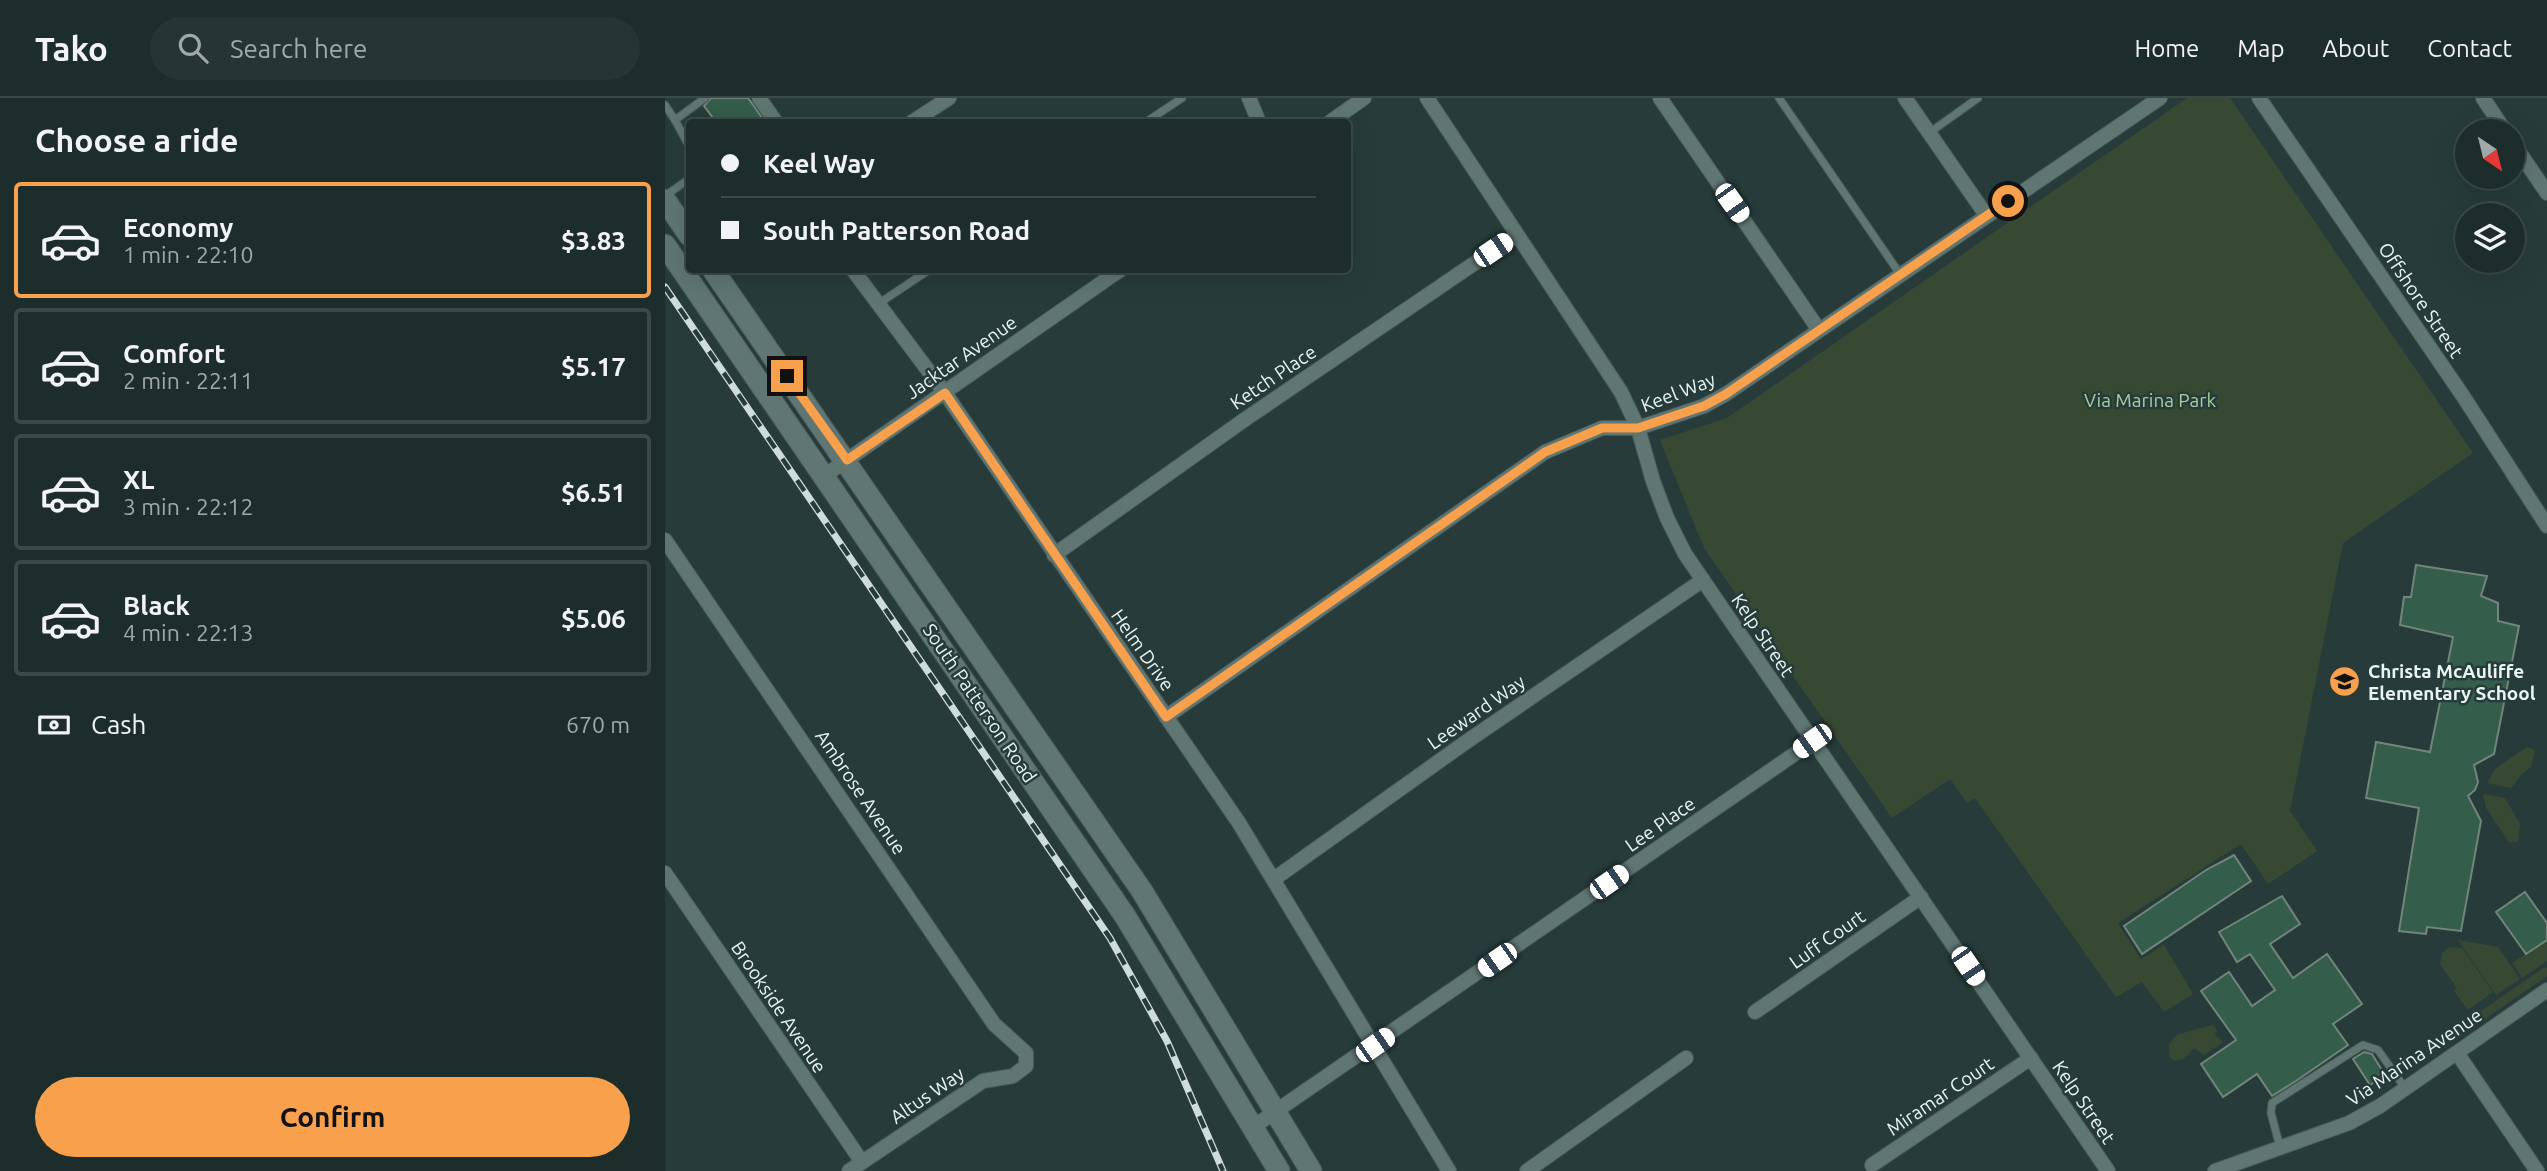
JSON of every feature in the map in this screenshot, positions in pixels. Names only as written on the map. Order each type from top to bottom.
[{"type":"street","points":[[759,98],[774,119]]},
{"type":"street","points":[[917,119],[949,98]]},
{"type":"street","points":[[1249,98],[1258,119]]},
{"type":"street","points":[[1334,119],[1364,98]]},
{"type":"street","name":"Kelp Street","points":[[1427,98],[1612,376],[1638,428],[1667,518],[1703,580],[2108,1171]]},
{"type":"street","points":[[1660,98],[1819,330]]},
{"type":"street","points":[[1905,98],[1986,215]]},
{"type":"street","name":"Keel Way","points":[[1166,717],[1545,452],[1602,428],[1638,428],[1704,406],[1726,394],[2160,98]]},
{"type":"street","name":"Offshore Street","points":[[2259,98],[2455,384],[2547,526]]},
{"type":"street","points":[[2483,98],[2497,119]]},
{"type":"street","points":[[2525,162],[2547,194]]},
{"type":"street","points":[[665,198],[686,230]]},
{"type":"street","name":"Ketch Place","points":[[1054,555],[1244,420],[1516,234]]},
{"type":"street","name":"South Patterson Road","points":[[665,245],[1125,916],[1279,1171]]},
{"type":"street","name":"South Patterson Road","points":[[715,273],[847,460],[1142,891],[1311,1171]]},
{"type":"street","name":"Helm Drive","points":[[855,273],[945,393],[1240,823],[1449,1171]]},
{"type":"street","name":"Jacktar Avenue","points":[[824,476],[1117,273]]},
{"type":"street","name":"Ambrose Avenue","points":[[665,540],[994,1024],[1022,1047],[1028,1061]]},
{"type":"street","name":"Leeward Way","points":[[1274,879],[1703,580]]},
{"type":"street","name":"Lee Place","points":[[1253,1127],[1812,741]]},
{"type":"street","name":"Brookside Avenue","points":[[665,873],[862,1162]]},
{"type":"street","name":"Luff Court","points":[[1755,1012],[1921,897]]},
{"type":"street","name":"Via Marina Avenue","points":[[2215,1171],[2349,1123],[2405,1089],[2547,990]]},
{"type":"street","points":[[2457,1053],[2535,1170]]},
{"type":"street","points":[[1527,1171],[1686,1058]]},
{"type":"street","name":"Miramar Court","points":[[1872,1166],[2031,1058]]},
{"type":"street","name":"Altus Way","points":[[849,1171],[983,1081],[1020,1073],[1028,1061]]},
{"type":"lane","points":[[675,120],[705,98]]},
{"type":"lane","points":[[1150,119],[1182,98]]},
{"type":"lane","points":[[1779,98],[1900,274]]},
{"type":"lane","points":[[1929,133],[1977,98]]},
{"type":"lane","points":[[665,105],[686,140]]},
{"type":"lane","points":[[665,198],[686,181]]},
{"type":"lane","points":[[877,305],[925,273]]},
{"type":"lane","points":[[2280,1147],[2271,1113],[2272,1103],[2363,1045],[2378,1050],[2405,1089]]},
{"type":"green space","name":"Via Marina Park","points":[[2187,98],[2230,98],[2473,453],[2343,543],[2290,811],[2317,851],[2268,884],[2241,844],[2118,923],[2141,959],[2164,945],[2193,994],[2164,1012],[2142,982],[2116,997],[1975,798],[1967,803],[1950,779],[1892,818],[1704,548],[1660,440],[1727,418]]},
{"type":"green space","points":[[2527,747],[2535,750],[2531,767],[2511,788],[2487,783],[2496,768]]},
{"type":"green space","points":[[2483,794],[2505,798],[2520,824],[2518,842],[2509,842],[2486,808]]},
{"type":"green space","points":[[2458,940],[2498,947],[2520,979],[2496,995]]},
{"type":"green space","points":[[2547,940],[2547,961],[2522,978],[2512,963]]},
{"type":"green space","points":[[2450,947],[2462,948],[2493,992],[2468,1010],[2440,964],[2442,953]]},
{"type":"green space","points":[[2545,967],[2547,976],[2475,1026],[2478,1013]]},
{"type":"green space","points":[[2213,1025],[2217,1031],[2214,1034],[2223,1042],[2204,1055],[2194,1048],[2183,1059],[2174,1061],[2169,1056],[2169,1044],[2178,1034]]},
{"type":"building","points":[[711,98],[748,98],[763,119],[714,119],[704,106]]},
{"type":"building","points":[[2416,565],[2487,576],[2481,596],[2498,603],[2498,621],[2519,626],[2494,754],[2474,765],[2478,782],[2475,790],[2468,796],[2481,821],[2461,931],[2427,927],[2426,934],[2399,931],[2419,808],[2366,798],[2376,742],[2430,752],[2453,637],[2400,625],[2404,597],[2411,597]]},
{"type":"building","points":[[2234,855],[2251,881],[2142,954],[2124,926],[2206,870]]},
{"type":"building","points":[[2525,892],[2547,923],[2547,940],[2526,954],[2496,912]]},
{"type":"building","points":[[2282,896],[2300,924],[2270,944],[2293,978],[2327,954],[2362,1004],[2333,1024],[2348,1045],[2296,1081],[2272,1096],[2257,1074],[2223,1097],[2201,1064],[2236,1040],[2201,991],[2229,972],[2252,1006],[2275,990],[2250,954],[2237,962],[2219,932]]},
{"type":"building","points":[[2364,1052],[2372,1054],[2385,1075],[2370,1085],[2353,1059]]},
{"type":"railway","points":[[665,287],[1110,938],[1167,1041],[1223,1171]]},
{"type":"place","name":"Christa McAuliffe Elementary School","points":[[2345,682]]},
{"type":"route","points":[[787,376],[847,460],[945,393],[1166,717],[1545,452],[1575,437],[1602,428],[1638,428],[1704,406],[1726,394],[2008,201]]}]
